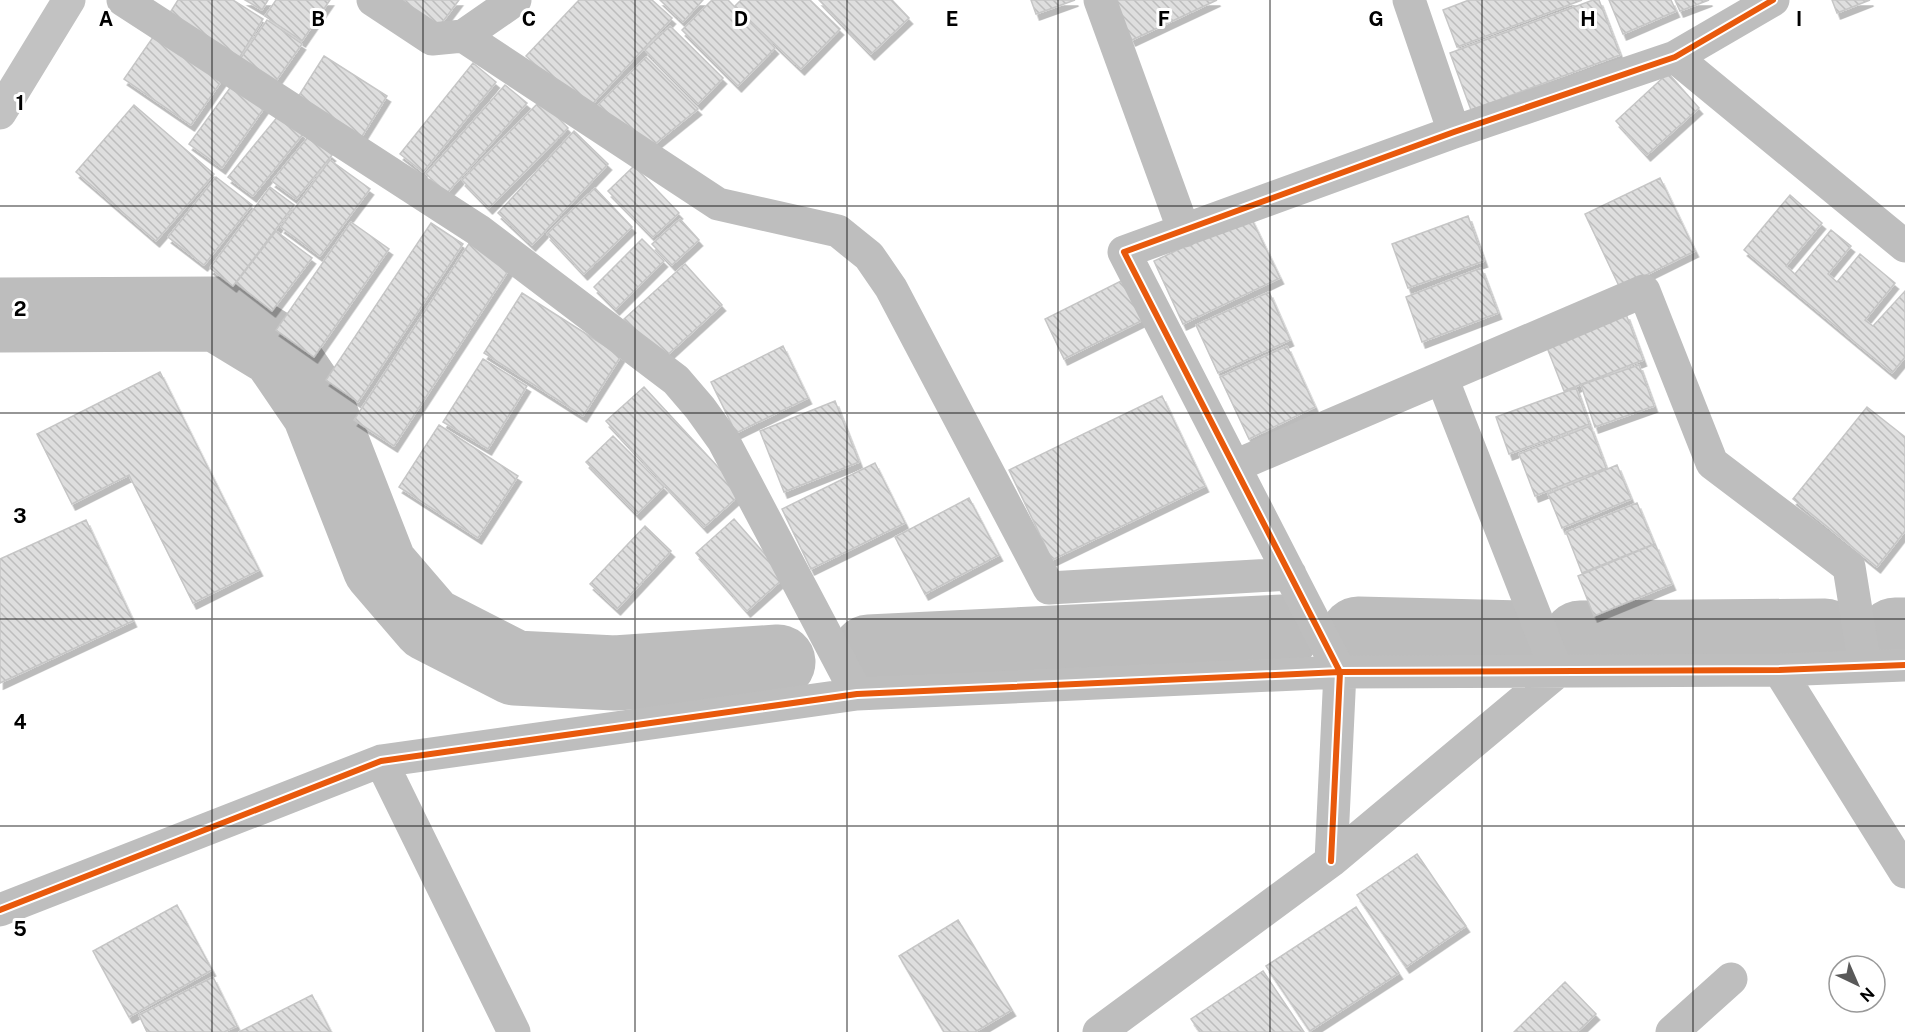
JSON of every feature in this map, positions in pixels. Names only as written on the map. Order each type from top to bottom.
[{"type":"main road","points":[[0,113],[69,0]]},
{"type":"street","points":[[123,0],[478,230],[676,380],[723,440],[857,694]]},
{"type":"street","points":[[373,0],[432,39],[463,36],[516,0]]},
{"type":"street","points":[[1100,0],[1184,231]]},
{"type":"street","points":[[1409,0],[1454,132]]},
{"type":"street","points":[[1331,861],[1340,672],[1124,252],[1454,132],[1675,57],[1773,0]]},
{"type":"street","points":[[463,36],[718,204],[838,231],[869,256],[891,288],[1049,588],[1290,574]]},
{"type":"street","points":[[1675,57],[1905,246]]},
{"type":"street","points":[[1235,466],[1644,291],[1712,463],[1849,567],[1865,666]]},
{"type":"street","points":[[1442,378],[1557,672]]},
{"type":"street","points":[[0,910],[381,761],[857,694],[1340,672],[1779,670],[1905,665]]},
{"type":"street","points":[[1779,670],[1905,872]]},
{"type":"street","points":[[1099,1032],[1331,861],[1557,672]]},
{"type":"street","points":[[381,761],[514,1032]]},
{"type":"street","points":[[1672,1032],[1731,979]]},
{"type":"building","points":[[178,0],[233,0],[263,19],[236,63],[166,19]]},
{"type":"building","points":[[245,0],[268,0],[262,10]]},
{"type":"building","points":[[276,0],[330,0],[302,41],[265,16]]},
{"type":"building","points":[[392,0],[459,0],[435,32]]},
{"type":"building","points":[[579,0],[652,0],[672,18],[586,111],[526,56]]},
{"type":"building","points":[[660,0],[703,0],[683,22]]},
{"type":"building","points":[[712,0],[728,0],[775,48],[738,86],[682,30]]},
{"type":"building","points":[[741,0],[810,0],[840,29],[801,69],[735,6]]},
{"type":"building","points":[[819,0],[892,0],[909,18],[871,54]]},
{"type":"building","points":[[1031,0],[1075,0],[1036,14]]},
{"type":"building","points":[[1113,0],[1217,0],[1132,40]]},
{"type":"building","points":[[1469,0],[1582,0],[1457,47],[1443,10]]},
{"type":"building","points":[[1593,0],[1599,0],[1620,55],[1471,110],[1450,53]]},
{"type":"building","points":[[1609,0],[1671,0],[1676,11],[1623,34]]},
{"type":"building","points":[[1675,0],[1709,0],[1680,11]]},
{"type":"building","points":[[1832,0],[1870,0],[1837,13]]},
{"type":"building","points":[[267,20],[302,44],[269,91],[234,68]]},
{"type":"building","points":[[670,26],[723,78],[698,104],[645,50]]},
{"type":"building","points":[[158,30],[225,76],[191,125],[124,79]]},
{"type":"building","points":[[324,56],[387,96],[361,138],[298,97]]},
{"type":"building","points":[[646,57],[698,109],[651,147],[592,111]]},
{"type":"building","points":[[473,63],[496,82],[423,172],[400,154]]},
{"type":"building","points":[[1668,73],[1699,108],[1647,155],[1616,121]]},
{"type":"building","points":[[235,81],[267,104],[222,168],[189,144]]},
{"type":"building","points":[[505,85],[527,103],[447,193],[426,174]]},
{"type":"building","points":[[541,100],[568,128],[489,208],[462,180]]},
{"type":"building","points":[[134,105],[214,174],[156,241],[76,172]]},
{"type":"building","points":[[279,115],[303,134],[253,196],[228,177]]},
{"type":"building","points":[[574,131],[608,164],[532,245],[498,213]]},
{"type":"building","points":[[309,136],[332,155],[296,199],[272,181]]},
{"type":"building","points":[[330,160],[370,189],[320,256],[281,227]]},
{"type":"building","points":[[634,166],[679,213],[653,237],[608,191]]},
{"type":"building","points":[[216,177],[252,205],[204,265],[168,237]]},
{"type":"building","points":[[1660,178],[1695,251],[1620,288],[1585,214]]},
{"type":"building","points":[[270,187],[294,205],[233,286],[210,268]]},
{"type":"building","points":[[595,188],[632,227],[584,274],[547,234]]},
{"type":"building","points":[[1790,195],[1822,223],[1786,266],[1795,274],[1831,230],[1851,246],[1828,274],[1837,282],[1860,254],[1895,283],[1865,320],[1873,326],[1905,291],[1905,357],[1892,373],[1744,250]]},
{"type":"building","points":[[1250,216],[1280,278],[1183,324],[1154,261]]},
{"type":"building","points":[[1468,216],[1484,261],[1408,288],[1392,244]]},
{"type":"building","points":[[680,219],[699,240],[672,265],[652,244]]},
{"type":"building","points":[[351,222],[389,249],[314,357],[276,330]]},
{"type":"building","points":[[431,223],[463,244],[358,402],[326,380]]},
{"type":"building","points":[[276,231],[312,258],[272,311],[236,283]]},
{"type":"building","points":[[472,239],[512,265],[394,446],[354,420]]},
{"type":"building","points":[[642,239],[664,261],[616,309],[594,287]]},
{"type":"building","points":[[685,264],[722,305],[662,360],[624,319]]},
{"type":"building","points":[[1481,268],[1498,313],[1422,342],[1406,297]]},
{"type":"building","points":[[1123,280],[1143,320],[1064,359],[1045,319]]},
{"type":"building","points":[[1269,292],[1290,340],[1218,373],[1196,325]]},
{"type":"building","points":[[522,293],[621,356],[583,416],[484,353]]},
{"type":"building","points":[[1626,314],[1643,360],[1564,391],[1546,345]]},
{"type":"building","points":[[783,346],[808,398],[736,433],[711,382]]},
{"type":"building","points":[[1287,346],[1315,407],[1249,439],[1220,377]]},
{"type":"building","points":[[483,359],[527,386],[488,449],[443,422]]},
{"type":"building","points":[[1639,365],[1654,406],[1595,427],[1581,385]]},
{"type":"building","points":[[160,372],[259,570],[193,603],[129,475],[72,504],[37,434]]},
{"type":"building","points":[[644,387],[742,493],[704,527],[606,421]]},
{"type":"building","points":[[1576,388],[1589,424],[1509,454],[1496,417]]},
{"type":"building","points":[[1162,396],[1205,486],[1052,560],[1009,470]]},
{"type":"building","points":[[835,401],[859,462],[784,492],[760,431]]},
{"type":"building","points":[[1867,407],[1905,437],[1905,531],[1877,567],[1793,499]]},
{"type":"building","points":[[439,425],[518,476],[478,538],[399,487]]},
{"type":"building","points":[[1590,426],[1606,468],[1535,496],[1519,454]]},
{"type":"building","points":[[613,436],[664,487],[637,514],[586,462]]},
{"type":"building","points":[[875,463],[905,523],[811,569],[782,509]]},
{"type":"building","points":[[1617,465],[1631,499],[1562,528],[1548,494]]},
{"type":"building","points":[[969,498],[999,555],[925,594],[895,537]]},
{"type":"building","points":[[1637,503],[1654,544],[1582,573],[1566,532]]},
{"type":"building","points":[[734,519],[785,577],[747,611],[696,553]]},
{"type":"building","points":[[86,520],[133,621],[0,683],[0,559]]},
{"type":"building","points":[[645,526],[671,551],[617,609],[590,584]]},
{"type":"building","points":[[1655,544],[1672,584],[1594,616],[1578,576]]},
{"type":"building","points":[[1417,854],[1466,926],[1406,967],[1357,895]]},
{"type":"building","points":[[177,905],[212,970],[129,1017],[93,951]]},
{"type":"building","points":[[1356,907],[1399,973],[1310,1031],[1266,966]]},
{"type":"building","points":[[958,920],[1012,1010],[975,1032],[944,1032],[899,956]]},
{"type":"building","points":[[1263,971],[1304,1032],[1200,1032],[1191,1019]]},
{"type":"building","points":[[213,977],[237,1026],[224,1032],[147,1032],[139,1015]]},
{"type":"building","points":[[1565,982],[1596,1014],[1577,1032],[1514,1032]]},
{"type":"building","points":[[312,995],[331,1032],[239,1032]]},
{"type":"waterway","points":[[0,315],[217,314],[278,351],[319,411],[380,567],[429,624],[515,668],[615,673],[778,662]]},
{"type":"waterway","points":[[869,652],[1283,632]]},
{"type":"waterway","points":[[1358,634],[1522,638]]},
{"type":"waterway","points":[[1895,635],[1905,635]]},
{"type":"waterway","points":[[1580,638],[1825,636]]},
{"type":"cycle path","points":[[1331,861],[1340,672],[1124,252],[1454,132],[1675,57],[1773,0]]},
{"type":"cycle path","points":[[0,910],[381,761],[857,694],[1340,672],[1779,670],[1905,665]]}]
